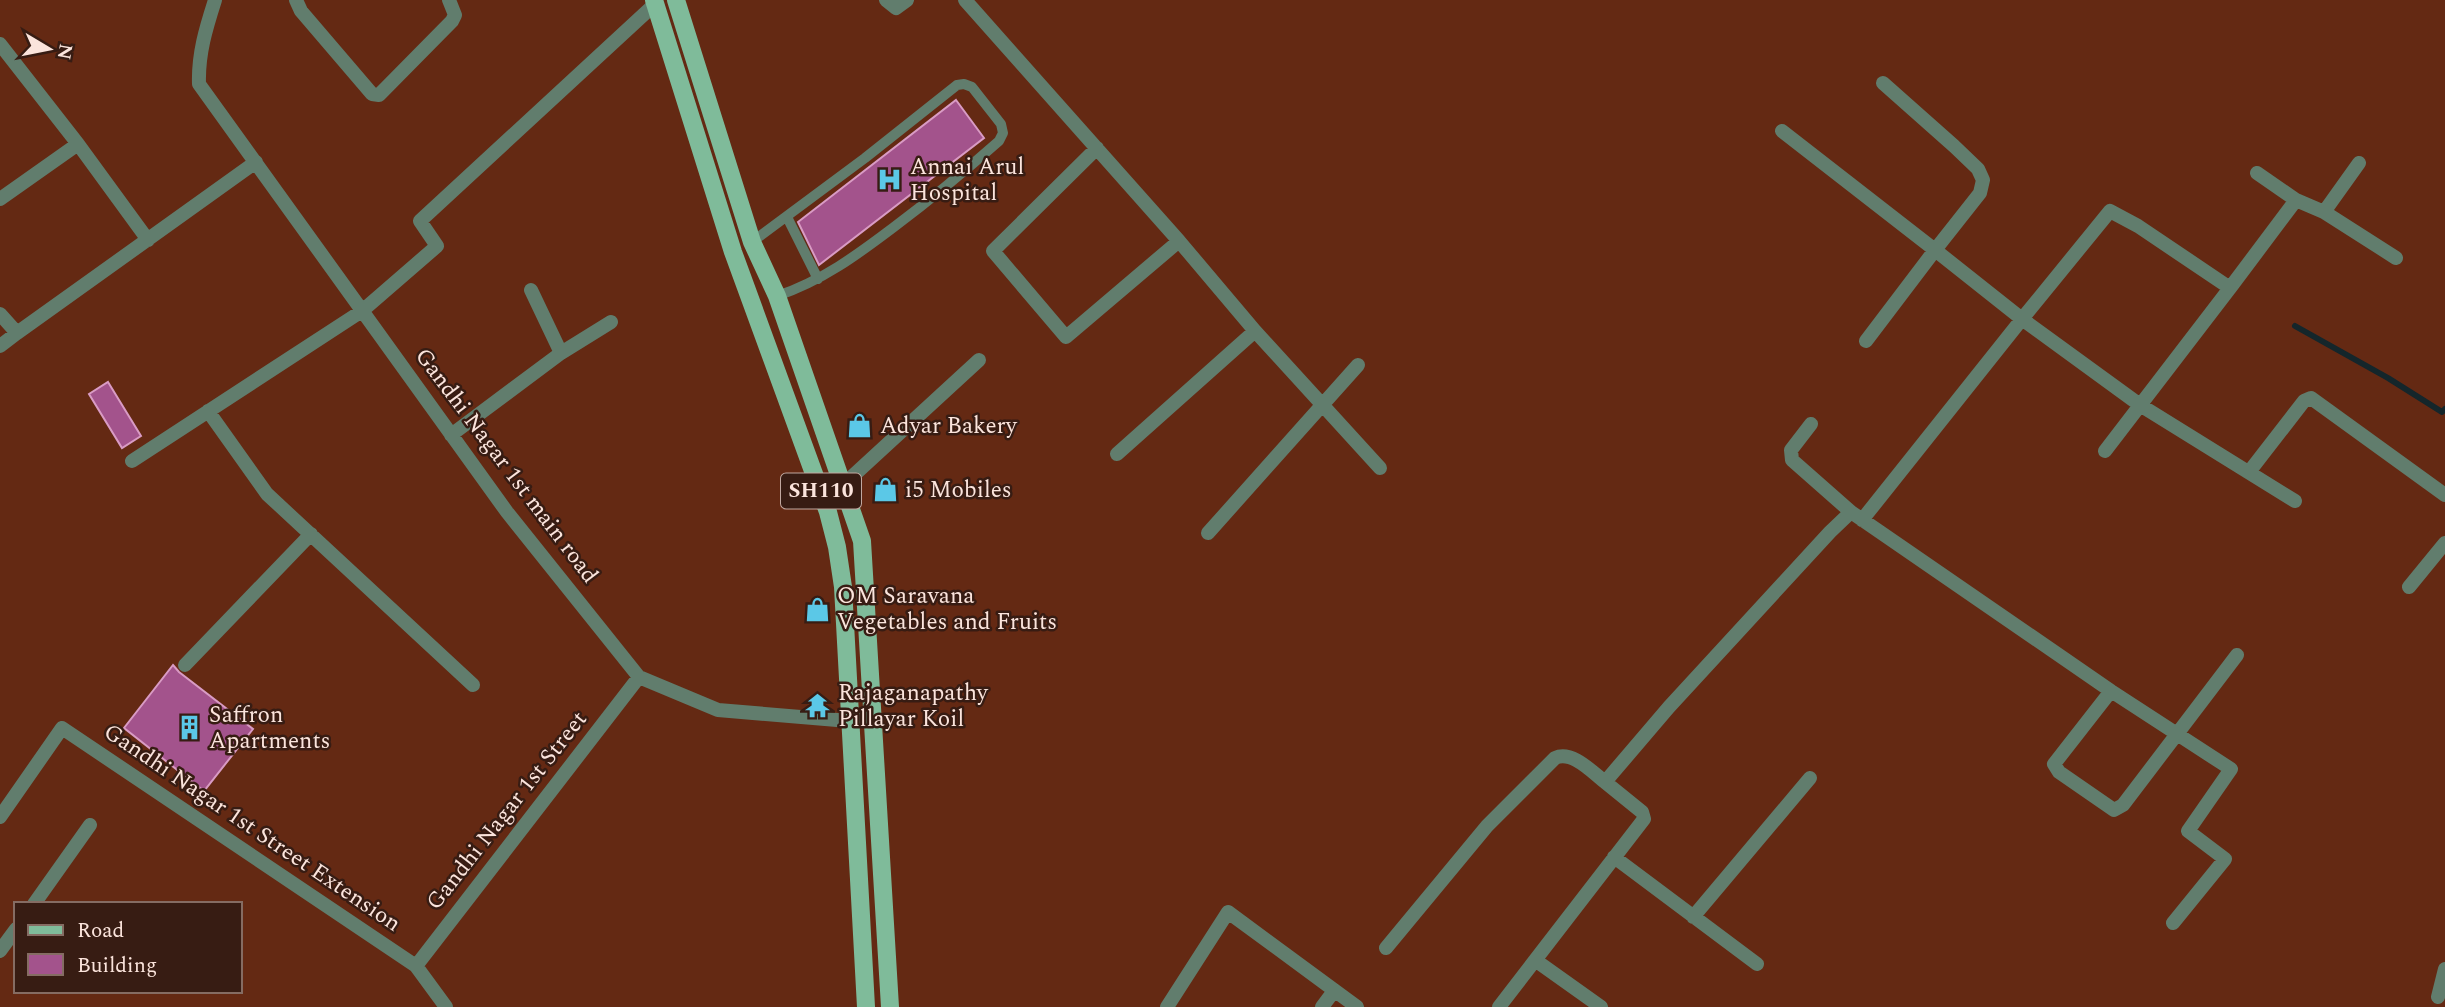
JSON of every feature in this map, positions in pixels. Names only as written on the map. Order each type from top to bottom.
[{"type":"main road","name":"SH110","points":[[676,0],[752,242],[777,296],[862,541],[890,1007]]},
{"type":"main road","name":"SH110","points":[[654,2],[733,252],[828,512],[843,587],[866,1007]]},
{"type":"street","name":"Gandhi Nagar 1st main road","points":[[215,0],[202,41],[198,64],[199,84],[507,512],[639,677],[718,710],[849,721],[873,719]]},
{"type":"street","points":[[296,0],[301,11],[372,94],[379,95],[452,21],[455,15],[449,0]]},
{"type":"street","points":[[886,0],[896,8],[907,0]]},
{"type":"street","points":[[965,0],[1321,406],[1380,468]]},
{"type":"street","points":[[132,461],[362,311],[437,246],[420,221],[654,2]]},
{"type":"street","points":[[0,44],[148,240]]},
{"type":"street","points":[[1866,341],[1980,192],[1983,180],[1978,169],[1883,83]]},
{"type":"street","points":[[1782,131],[2022,318],[2140,405],[2295,501]]},
{"type":"street","points":[[0,199],[78,144]]},
{"type":"street","points":[[1097,148],[993,251],[1066,337],[1179,241]]},
{"type":"street","points":[[0,346],[256,162]]},
{"type":"street","points":[[2325,212],[2359,163]]},
{"type":"street","points":[[2257,173],[2296,200],[2325,212],[2396,258]]},
{"type":"street","points":[[2105,451],[2296,200]]},
{"type":"street","points":[[1605,782],[1669,707],[1830,532],[1856,516],[2110,211],[2138,226],[2230,288]]},
{"type":"street","points":[[531,290],[561,353]]},
{"type":"street","points":[[0,314],[17,333]]},
{"type":"street","points":[[452,435],[561,353],[611,322]]},
{"type":"street","points":[[1117,454],[1255,331]]},
{"type":"street","points":[[843,485],[979,360]]},
{"type":"street","points":[[1208,533],[1358,365]]},
{"type":"street","points":[[2249,472],[2304,401],[2311,398],[2445,495]]},
{"type":"street","points":[[208,411],[267,494],[474,685]]},
{"type":"street","points":[[1811,424],[1791,450],[1792,460],[1856,516],[2110,691],[2231,769],[2188,831],[2225,859],[2173,923]]},
{"type":"street","points":[[185,665],[311,534]]},
{"type":"street","points":[[2409,587],[2445,543]]},
{"type":"street","points":[[2110,691],[2054,764],[2059,772],[2114,810],[2123,805],[2236,655]]},
{"type":"street","name":"Gandhi Nagar 1st Street","points":[[416,966],[639,677]]},
{"type":"street","name":"Gandhi Nagar 1st Street Extension","points":[[0,817],[62,729],[416,966]]},
{"type":"street","points":[[1386,948],[1487,826],[1555,758],[1570,756],[1642,812],[1644,820],[1499,1007]]},
{"type":"street","points":[[1693,916],[1810,778]]},
{"type":"street","points":[[35,902],[90,825]]},
{"type":"street","points":[[1614,857],[1757,964]]},
{"type":"street","points":[[1167,1007],[1228,912],[1357,1007]]},
{"type":"street","points":[[0,951],[14,932]]},
{"type":"street","points":[[1535,960],[1601,1007]]},
{"type":"street","points":[[416,966],[446,1007]]},
{"type":"street","points":[[2440,1002],[2445,969]]},
{"type":"street","points":[[1322,1007],[1334,991]]},
{"type":"lane","points":[[752,242],[957,85],[972,87],[1001,124],[1003,132],[999,141],[942,191],[858,256],[803,287],[777,296]]},
{"type":"lane","points":[[787,217],[818,279]]},
{"type":"building","name":"Annai Arul Hospital","points":[[956,100],[984,138],[819,265],[798,222]]},
{"type":"building","points":[[108,382],[141,436],[122,448],[89,394]]},
{"type":"building","name":"Saffron Apartments","points":[[173,665],[253,729],[204,791],[124,728]]},
{"type":"waterway","points":[[2295,326],[2442,412],[2445,409]]},
{"type":"place","name":"Annai Arul Hospital","points":[[890,180]]},
{"type":"place","name":"Adyar Bakery","points":[[860,426]]},
{"type":"place","name":"i5 Mobiles","points":[[885,490]]},
{"type":"place","name":"OM Saravana Vegetables and Fruits","points":[[817,609]]},
{"type":"place","name":"Rajaganapathy Pillayar Koil","points":[[818,706]]},
{"type":"place","name":"Saffron Apartments","points":[[189,728]]}]
